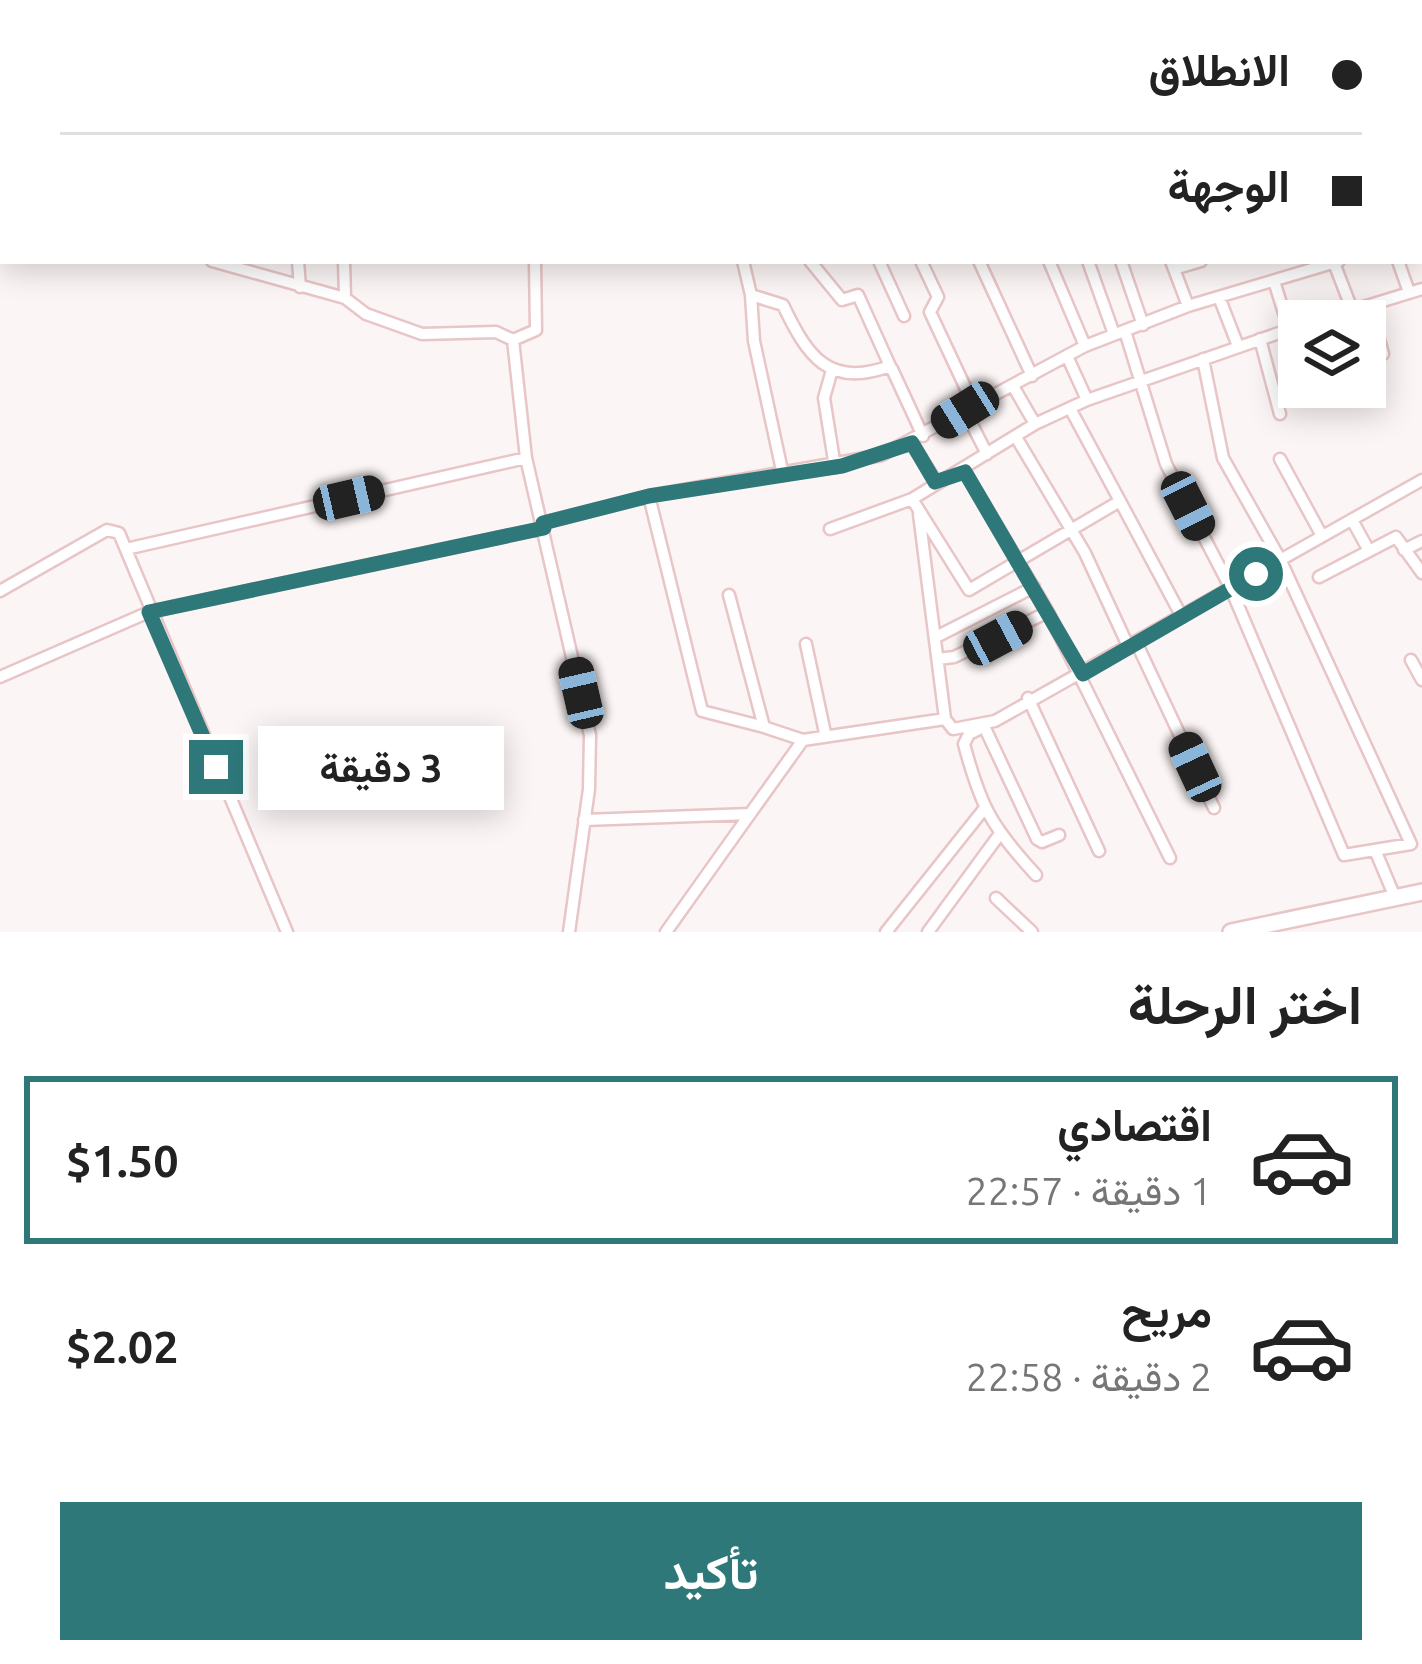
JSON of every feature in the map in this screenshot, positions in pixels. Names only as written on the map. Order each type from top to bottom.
[{"type":"street","points":[[298,264],[300,287]]},
{"type":"street","points":[[344,264],[345,298]]},
{"type":"street","points":[[247,267],[345,298],[366,314],[422,334],[496,332],[513,340],[536,330],[535,264]]},
{"type":"street","points":[[743,264],[751,295],[754,341],[784,475]]},
{"type":"street","points":[[751,295],[782,304],[808,354],[832,370],[867,374],[890,366],[857,295],[842,300],[812,264]]},
{"type":"street","points":[[880,264],[904,316]]},
{"type":"street","points":[[922,264],[938,297],[930,312],[987,454]]},
{"type":"street","points":[[980,264],[1032,376]]},
{"type":"street","points":[[1050,264],[1084,346]]},
{"type":"street","points":[[1089,264],[1141,378],[1166,464],[1231,589],[1344,855],[1411,844],[1280,559],[1223,458],[1204,359]]},
{"type":"street","points":[[1122,264],[1143,325]]},
{"type":"street","points":[[0,677],[149,612],[544,525],[649,496],[835,467],[918,440],[1084,346],[1188,306],[1330,264]]},
{"type":"street","points":[[1338,264],[1349,300]]},
{"type":"street","points":[[1386,301],[1416,291],[1400,264]]},
{"type":"street","points":[[1173,265],[1188,306]]},
{"type":"street","points":[[1274,281],[1282,300]]},
{"type":"street","points":[[1219,297],[1238,346]]},
{"type":"street","points":[[830,529],[915,501],[935,482],[965,472],[1035,424],[1072,412],[1087,400],[1278,333]]},
{"type":"street","points":[[1260,339],[1280,414]]},
{"type":"street","points":[[513,340],[526,458],[590,735],[569,932]]},
{"type":"street","points":[[1067,356],[1087,400]]},
{"type":"street","points":[[892,369],[935,482]]},
{"type":"street","points":[[832,370],[824,398],[835,467]]},
{"type":"street","points":[[1013,386],[1035,424]]},
{"type":"street","points":[[1072,412],[1183,617]]},
{"type":"street","points":[[1016,437],[1072,531],[1214,808]]},
{"type":"street","points":[[126,549],[526,458]]},
{"type":"street","points":[[1280,459],[1322,536]]},
{"type":"street","points":[[965,472],[1083,674],[1170,858]]},
{"type":"street","points":[[1036,875],[984,809],[964,744],[969,734],[1422,480]]},
{"type":"street","points":[[649,496],[702,710],[803,740],[825,733],[945,719]]},
{"type":"street","points":[[915,501],[969,590],[1120,501]]},
{"type":"street","points":[[915,501],[945,719],[952,729],[984,726]]},
{"type":"street","points":[[1352,520],[1368,549]]},
{"type":"street","points":[[0,591],[107,530],[119,533],[287,932]]},
{"type":"street","points":[[1319,577],[1396,537],[1422,573]]},
{"type":"street","points":[[1404,550],[1422,542]]},
{"type":"street","points":[[936,637],[1034,587]]},
{"type":"street","points":[[729,595],[764,727]]},
{"type":"street","points":[[938,659],[998,638],[1048,612]]},
{"type":"street","points":[[806,644],[825,733]]},
{"type":"street","points":[[1411,660],[1422,680]]},
{"type":"street","points":[[1028,698],[1099,851]]},
{"type":"street","points":[[984,726],[1037,838],[1042,842],[1059,836]]},
{"type":"street","points":[[666,932],[803,740]]},
{"type":"street","points":[[886,932],[984,809]]},
{"type":"street","points":[[584,820],[750,814]]},
{"type":"street","points":[[928,932],[1000,835]]},
{"type":"street","points":[[1375,850],[1394,895]]},
{"type":"street","points":[[1231,932],[1422,892]]},
{"type":"street","points":[[996,898],[1032,932]]},
{"type":"route","points":[[216,767],[149,612],[544,528],[543,523],[649,496],[842,466],[912,443],[935,482],[965,472],[1083,674],[1256,574]]}]
